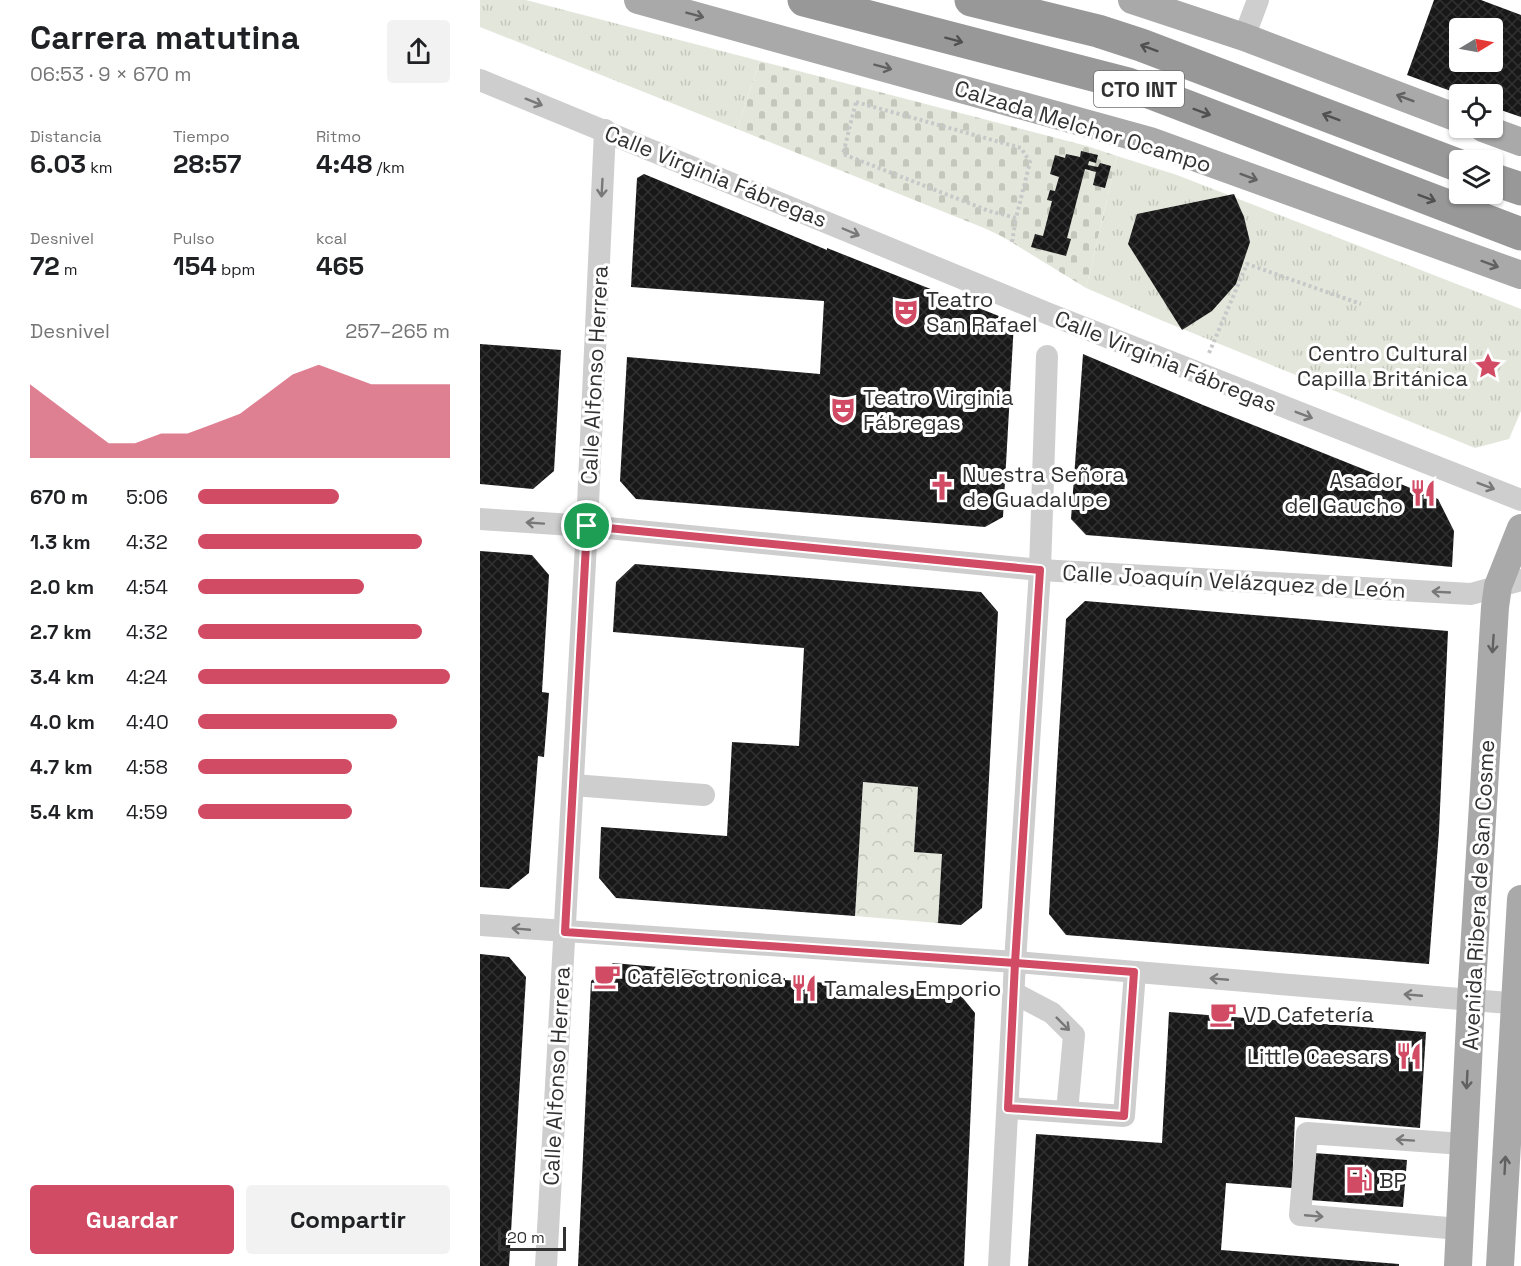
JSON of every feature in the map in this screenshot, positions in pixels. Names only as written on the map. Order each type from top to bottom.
[{"type":"highway","name":"CTO INT","points":[[804,0],[1128,84],[1521,234]]},
{"type":"highway","name":"CTO INT","points":[[971,0],[1098,31],[1141,45],[1449,162]]},
{"type":"highway","points":[[1503,182],[1521,189]]},
{"type":"main road","name":"Calzada Melchor Ocampo","points":[[638,0],[1150,141],[1521,274]]},
{"type":"main road","points":[[1132,0],[1244,36],[1449,115]]},
{"type":"main road","points":[[1503,135],[1521,142]]},
{"type":"main road","name":"Avenida Ribera de San Cosme","points":[[1458,1266],[1471,1000],[1510,583],[1521,528]]},
{"type":"main road","name":"Avenida Ribera de San Cosme","points":[[1500,1266],[1511,1224],[1521,900]]},
{"type":"street","points":[[1244,36],[1258,0]]},
{"type":"street","name":"Calle Virginia Fábregas","points":[[480,80],[1200,375],[1521,500]]},
{"type":"street","name":"Calle Alfonso Herrera","points":[[546,1266],[587,526],[605,130]]},
{"type":"street","points":[[999,1266],[1015,963],[1040,570],[1047,356]]},
{"type":"street","name":"Calle Joaquín Velázquez de León","points":[[480,519],[587,526],[1040,570],[1471,594],[1510,583]]},
{"type":"street","points":[[573,785],[704,795]]},
{"type":"street","points":[[480,925],[1134,972],[1518,1004]]},
{"type":"street","points":[[1008,1108],[1124,1116],[1134,972]]},
{"type":"street","points":[[1014,993],[1052,1013],[1074,1035],[1067,1112]]},
{"type":"street","points":[[1460,1229],[1300,1215],[1307,1132],[1463,1144]]},
{"type":"path","points":[[1012,242],[1030,162],[1021,147],[856,102],[843,154],[989,211],[1016,218]]},
{"type":"path","points":[[1200,375],[1247,264],[1361,304]]},
{"type":"green space","points":[[480,0],[526,0],[760,61],[737,129],[480,27]]},
{"type":"green space","points":[[760,61],[1087,146],[1117,156],[1086,288],[1003,237],[984,228],[737,129]]},
{"type":"green space","points":[[1117,156],[1177,175],[1521,309],[1521,411],[1509,439],[1475,448],[1086,288]]},
{"type":"green space","points":[[863,782],[918,787],[914,852],[942,854],[938,923],[855,916]]},
{"type":"building","points":[[1434,0],[1481,0],[1521,15],[1521,117],[1503,111],[1503,84],[1449,84],[1449,90],[1407,75]]},
{"type":"building","points":[[1081,151],[1098,155],[1096,163],[1089,161],[1088,165],[1098,167],[1100,163],[1111,166],[1105,188],[1093,185],[1096,172],[1085,169],[1067,238],[1071,239],[1066,256],[1031,247],[1035,234],[1043,236],[1052,201],[1047,200],[1050,190],[1055,191],[1059,177],[1050,174],[1055,155],[1065,158],[1066,154],[1080,157]]},
{"type":"building","points":[[644,174],[827,250],[827,248],[1014,322],[1003,517],[985,527],[636,499],[620,481],[627,357],[820,374],[824,301],[631,287],[637,178]]},
{"type":"building","points":[[1234,194],[1244,217],[1250,242],[1236,284],[1212,311],[1182,330],[1128,244],[1137,214]]},
{"type":"building","points":[[480,344],[561,350],[554,471],[533,489],[480,484]]},
{"type":"building","points":[[1083,354],[1203,405],[1438,499],[1454,531],[1452,567],[1086,535],[1071,519]]},
{"type":"building","points":[[480,551],[532,555],[549,575],[542,692],[549,693],[544,757],[538,756],[529,873],[509,889],[480,887]]},
{"type":"building","points":[[635,564],[981,592],[998,612],[982,908],[961,925],[938,923],[942,854],[914,852],[918,787],[863,782],[855,916],[616,898],[599,878],[601,827],[727,836],[732,742],[799,746],[804,648],[613,632],[616,582]]},
{"type":"building","points":[[1085,601],[1448,631],[1439,831],[1429,964],[1066,935],[1049,914],[1057,766],[1066,619]]},
{"type":"building","points":[[480,954],[509,957],[526,977],[509,1266],[480,1266]]},
{"type":"building","points":[[613,963],[785,978],[785,980],[958,992],[975,1013],[964,1266],[578,1266],[591,981]]},
{"type":"building","points":[[1169,1012],[1426,1032],[1420,1128],[1295,1117],[1292,1188],[1226,1183],[1221,1250],[1399,1264],[1399,1266],[1028,1266],[1036,1134],[1162,1143]]},
{"type":"building","name":"BP","points":[[1314,1153],[1407,1160],[1403,1207],[1310,1200]]},
{"type":"place","name":"Teatro San Rafael","points":[[906,312]]},
{"type":"place","name":"Centro Cultural Capilla Británica","points":[[1488,366]]},
{"type":"place","name":"Teatro Virginia Fábregas","points":[[843,410]]},
{"type":"place","name":"Nuestra Señora de Guadalupe","points":[[942,487]]},
{"type":"place","name":"Asador del Gaucho","points":[[1423,493]]},
{"type":"place","name":"Cafelectronica","points":[[607,976]]},
{"type":"place","name":"Tamales Emporio","points":[[804,988]]},
{"type":"place","name":"VD Cafetería","points":[[1223,1014]]},
{"type":"place","name":"Little Caesars","points":[[1409,1056]]},
{"type":"place","name":"BP","points":[[1359,1180]]},
{"type":"route","points":[[587,526],[565,932],[1015,963],[1008,1108],[1124,1116],[1134,972],[1015,963],[1040,570],[587,526]]}]
